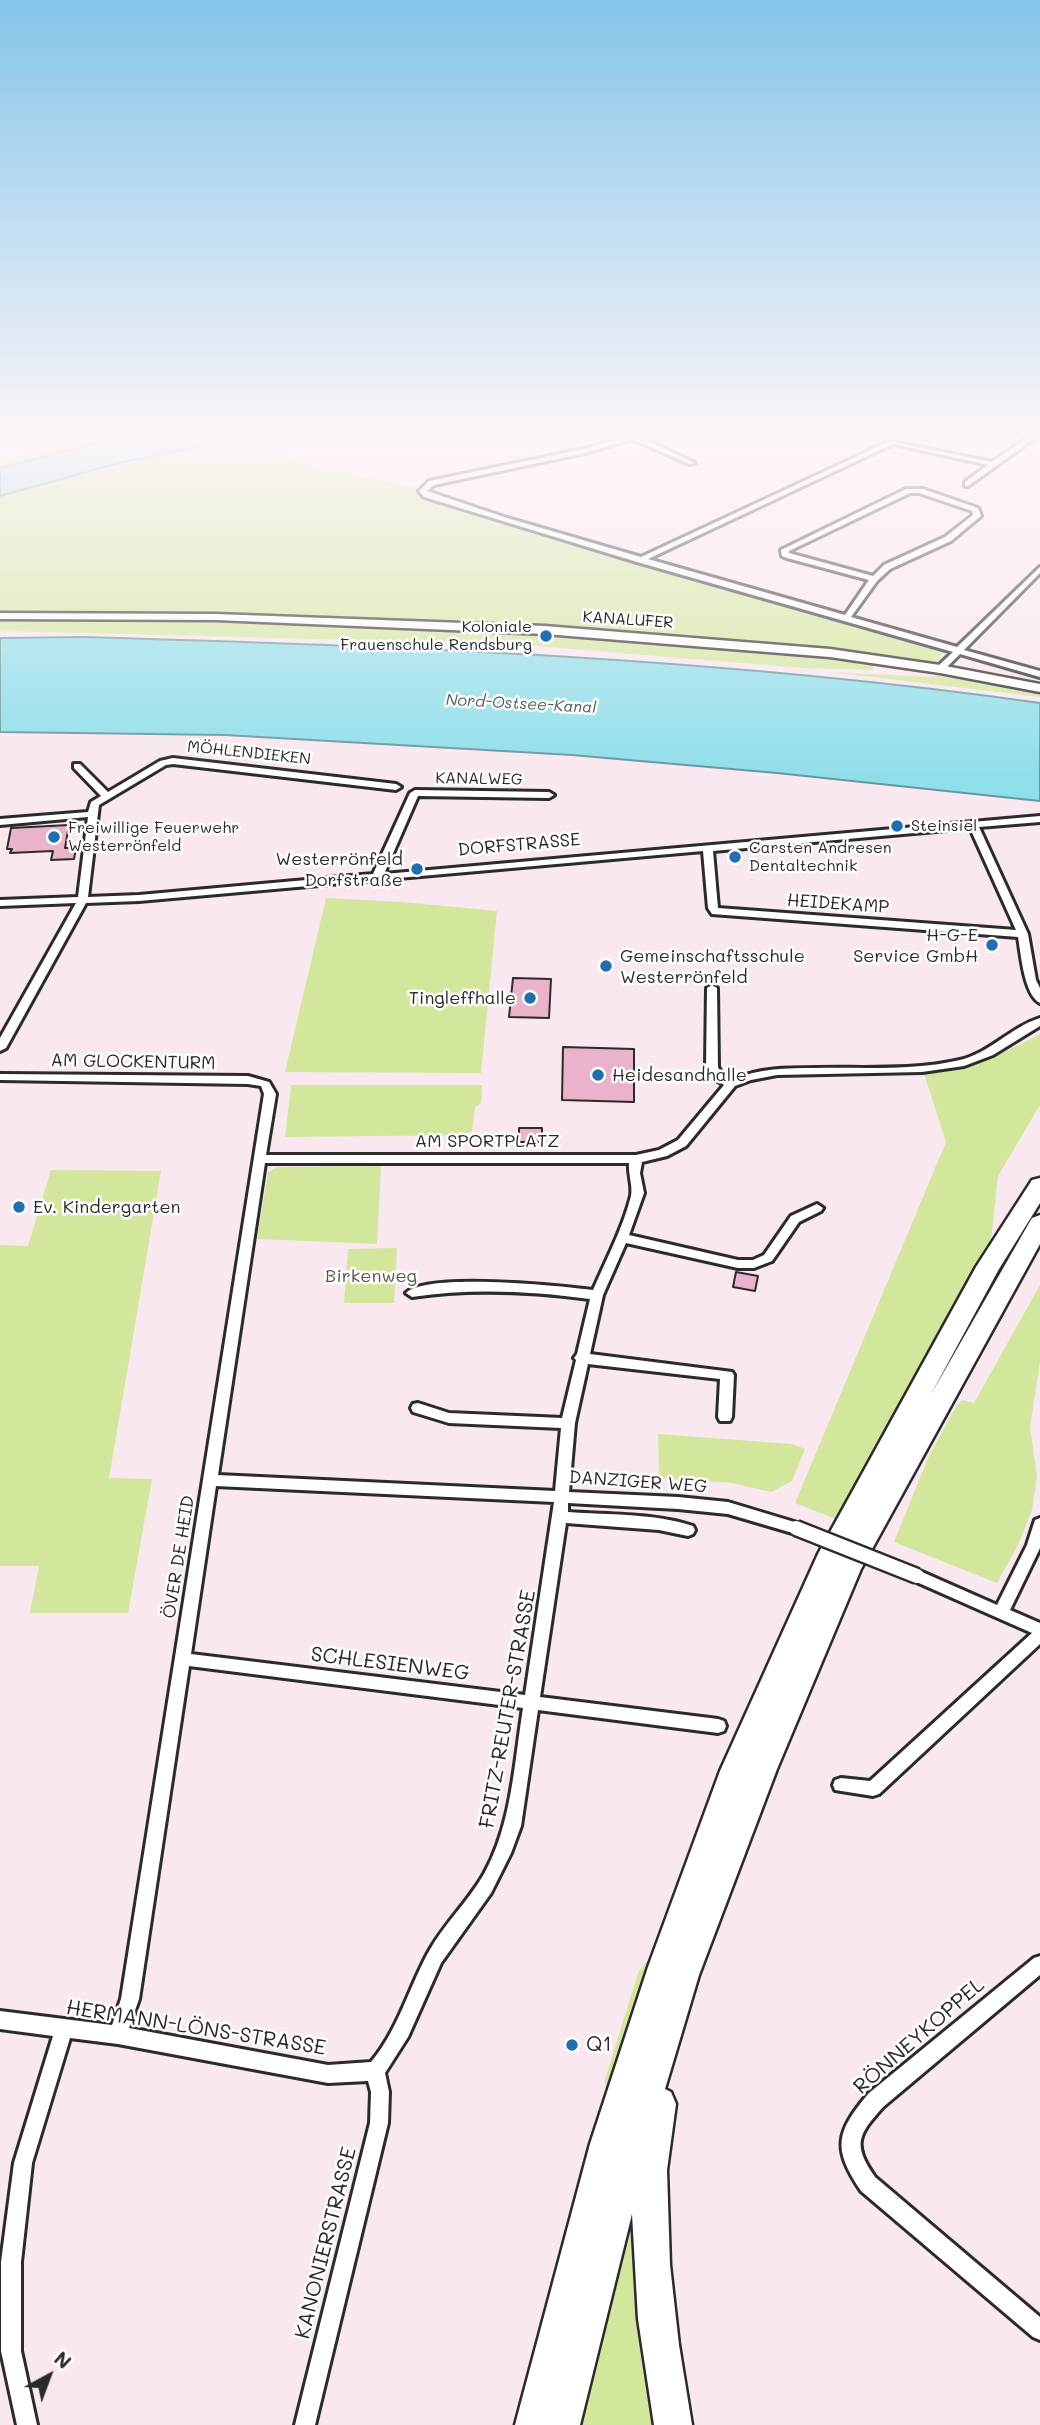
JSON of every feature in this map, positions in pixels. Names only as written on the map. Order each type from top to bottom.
[{"type":"highway","points":[[534,2425],[607,2144],[664,1967],[735,1770],[828,1562],[988,1267],[1040,1185]]},
{"type":"highway","points":[[561,2425],[636,2128],[683,1975],[762,1769],[848,1567],[1040,1223]]},
{"type":"highway","points":[[673,2425],[650,2265],[649,2168],[652,2130],[680,2030],[683,1975]]},
{"type":"street","points":[[604,549],[1040,674]]},
{"type":"street","points":[[640,560],[663,549]]},
{"type":"street","points":[[787,549],[785,554],[790,556],[874,579]]},
{"type":"street","points":[[846,619],[874,579],[887,567],[926,549]]},
{"type":"street","points":[[940,669],[956,650],[1040,569]]},
{"type":"street","name":"KANALUFER","points":[[0,617],[216,617],[545,630],[798,650],[940,669],[1040,688]]},
{"type":"street","name":"MÖHLENDIEKEN","points":[[83,900],[94,804],[163,763],[173,761],[397,787]]},
{"type":"street","points":[[77,766],[107,796]]},
{"type":"street","name":"KANALWEG","points":[[378,875],[415,793],[549,795]]},
{"type":"street","points":[[0,822],[94,814]]},
{"type":"street","points":[[71,817],[92,827]]},
{"type":"street","name":"DORFSTRASSE","points":[[0,903],[139,898],[1040,819]]},
{"type":"street","points":[[973,824],[1023,934],[1031,980],[1040,1000]]},
{"type":"street","name":"HEIDEKAMP","points":[[708,848],[713,908],[716,912],[1023,934]]},
{"type":"street","points":[[0,1048],[83,900]]},
{"type":"street","points":[[712,988],[712,1067],[718,1076],[732,1084],[748,1077],[777,1072],[922,1069],[964,1063],[989,1053],[1040,1021]]},
{"type":"street","name":"AM GLOCKENTURM","points":[[0,1077],[247,1080],[265,1084]]},
{"type":"street","name":"ÖVER DE HEID","points":[[118,2035],[130,1999],[211,1480],[270,1094],[265,1084]]},
{"type":"street","name":"AM SPORTPLATZ","points":[[260,1159],[636,1159],[663,1153],[682,1143],[732,1084]]},
{"type":"street","name":"FRITZ-REUTER-STRASSE","points":[[374,2071],[390,2055],[436,1956],[482,1893],[500,1861],[513,1826],[560,1517],[568,1423],[597,1295],[638,1193],[636,1159]]},
{"type":"street","points":[[622,1238],[738,1264],[754,1264],[768,1258],[795,1219],[817,1208]]},
{"type":"street","points":[[412,1293],[448,1286],[528,1286],[597,1295]]},
{"type":"street","points":[[581,1358],[727,1375],[725,1418]]},
{"type":"street","points":[[418,1408],[449,1418],[568,1423]]},
{"type":"street","name":"DANZIGER WEG","points":[[211,1480],[562,1495],[728,1508],[796,1528],[917,1576],[1040,1632],[873,1789],[841,1784]]},
{"type":"street","points":[[560,1517],[648,1523],[688,1530]]},
{"type":"street","points":[[1001,1612],[1034,1545],[1040,1524]]},
{"type":"street","name":"SCHLESIENWEG","points":[[182,1659],[718,1726]]},
{"type":"street","name":"RÖNNEYKOPPEL","points":[[1040,1964],[876,2100],[855,2124],[850,2137],[850,2155],[868,2184],[1040,2330]]},
{"type":"street","name":"HERMANN-LÖNS-STRASSE","points":[[0,2020],[118,2035],[328,2074],[374,2071]]},
{"type":"street","points":[[27,2425],[11,2351],[11,2262],[23,2163],[64,2029]]},
{"type":"street","name":"KANONIERSTRASSE","points":[[305,2425],[379,2123],[380,2092],[374,2071]]},
{"type":"green space","points":[[0,549],[593,549],[945,648],[936,664],[877,656],[873,670],[801,668],[511,644],[0,631]]},
{"type":"green space","points":[[829,672],[934,675],[1040,693],[1040,697]]},
{"type":"green space","points":[[326,898],[497,911],[481,1073],[285,1072]]},
{"type":"green space","points":[[1040,1034],[1040,1105],[998,1176],[991,1241],[925,1365],[836,1519],[795,1503],[946,1142],[924,1074],[984,1059]]},
{"type":"green space","points":[[291,1085],[482,1085],[481,1103],[475,1107],[472,1131],[464,1135],[285,1137]]},
{"type":"green space","points":[[381,1166],[377,1244],[257,1239],[268,1172],[278,1167]]},
{"type":"green space","points":[[51,1170],[161,1171],[109,1478],[152,1479],[128,1613],[30,1613],[39,1566],[0,1566],[0,1245],[28,1246]]},
{"type":"green space","name":"Birkenweg","points":[[397,1248],[394,1303],[344,1303],[348,1249]]},
{"type":"green space","points":[[1040,1285],[1040,1362],[1030,1427],[1037,1476],[1032,1510],[1018,1545],[997,1583],[894,1542],[928,1458],[956,1406],[962,1400],[974,1403]]},
{"type":"green space","points":[[658,1434],[792,1444],[805,1449],[792,1481],[771,1492],[732,1483],[659,1478]]},
{"type":"green space","points":[[656,1949],[606,2097],[605,2080],[638,1973]]},
{"type":"green space","points":[[640,2166],[663,2425],[582,2425]]},
{"type":"water","name":"Nord-Ostsee-Kanal","points":[[83,637],[562,656],[802,675],[1040,703],[1040,801],[777,773],[572,755],[225,735],[0,732],[0,638]]},
{"type":"building","points":[[69,825],[65,848],[76,848],[74,859],[51,860],[53,851],[10,853],[12,849],[7,849],[11,828]]},
{"type":"building","name":"Tingleffhalle","points":[[513,978],[551,979],[549,1018],[509,1017]]},
{"type":"building","name":"Heidesandhalle","points":[[563,1047],[634,1049],[634,1102],[562,1100]]},
{"type":"building","points":[[519,1128],[542,1128],[542,1142],[519,1142]]},
{"type":"building","points":[[736,1272],[758,1276],[755,1291],[733,1287]]},
{"type":"place","name":"Koloniale Frauenschule Rendsburg","points":[[546,636]]},
{"type":"place","name":"Steinsiel","points":[[897,826]]},
{"type":"place","name":"Freiwillige Feuerwehr Westerrönfeld","points":[[54,837]]},
{"type":"place","name":"Carsten Andresen Dentaltechnik","points":[[735,857]]},
{"type":"place","name":"Westerrönfeld Dorfstraße","points":[[417,869]]},
{"type":"place","name":"H-G-E Service GmbH","points":[[992,945]]},
{"type":"place","name":"Gemeinschaftsschule Westerrönfeld","points":[[606,966]]},
{"type":"place","name":"Tingleffhalle","points":[[530,998]]},
{"type":"place","name":"Heidesandhalle","points":[[598,1075]]},
{"type":"place","name":"Ev. Kindergarten","points":[[19,1207]]},
{"type":"place","name":"Q1","points":[[572,2045]]}]
